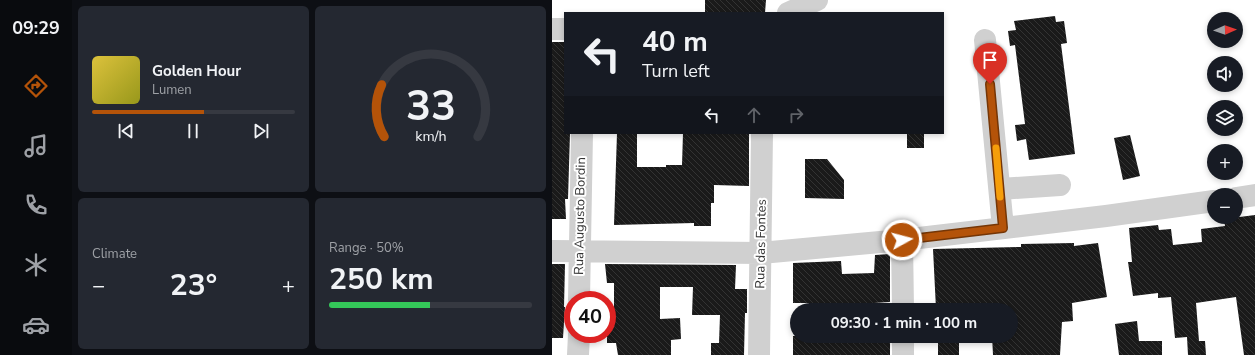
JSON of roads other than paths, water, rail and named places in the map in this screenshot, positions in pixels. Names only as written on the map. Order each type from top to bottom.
[{"type":"street","points":[[790,12],[817,0]]},
{"type":"street","points":[[552,29],[564,29]]},
{"type":"street","points":[[985,40],[1003,228]]},
{"type":"street","name":"Rua Augusto Bordin","points":[[579,291],[582,134]]},
{"type":"street","name":"Rua das Fontes","points":[[759,355],[762,134]]},
{"type":"street","points":[[1000,189],[1060,185]]},
{"type":"street","points":[[1243,197],[1255,195]]},
{"type":"street","points":[[552,251],[761,252],[902,240],[1106,216],[1207,202]]},
{"type":"street","points":[[902,240],[903,303]]},
{"type":"street","points":[[578,355],[579,343]]},
{"type":"street","points":[[903,343],[903,355]]}]
